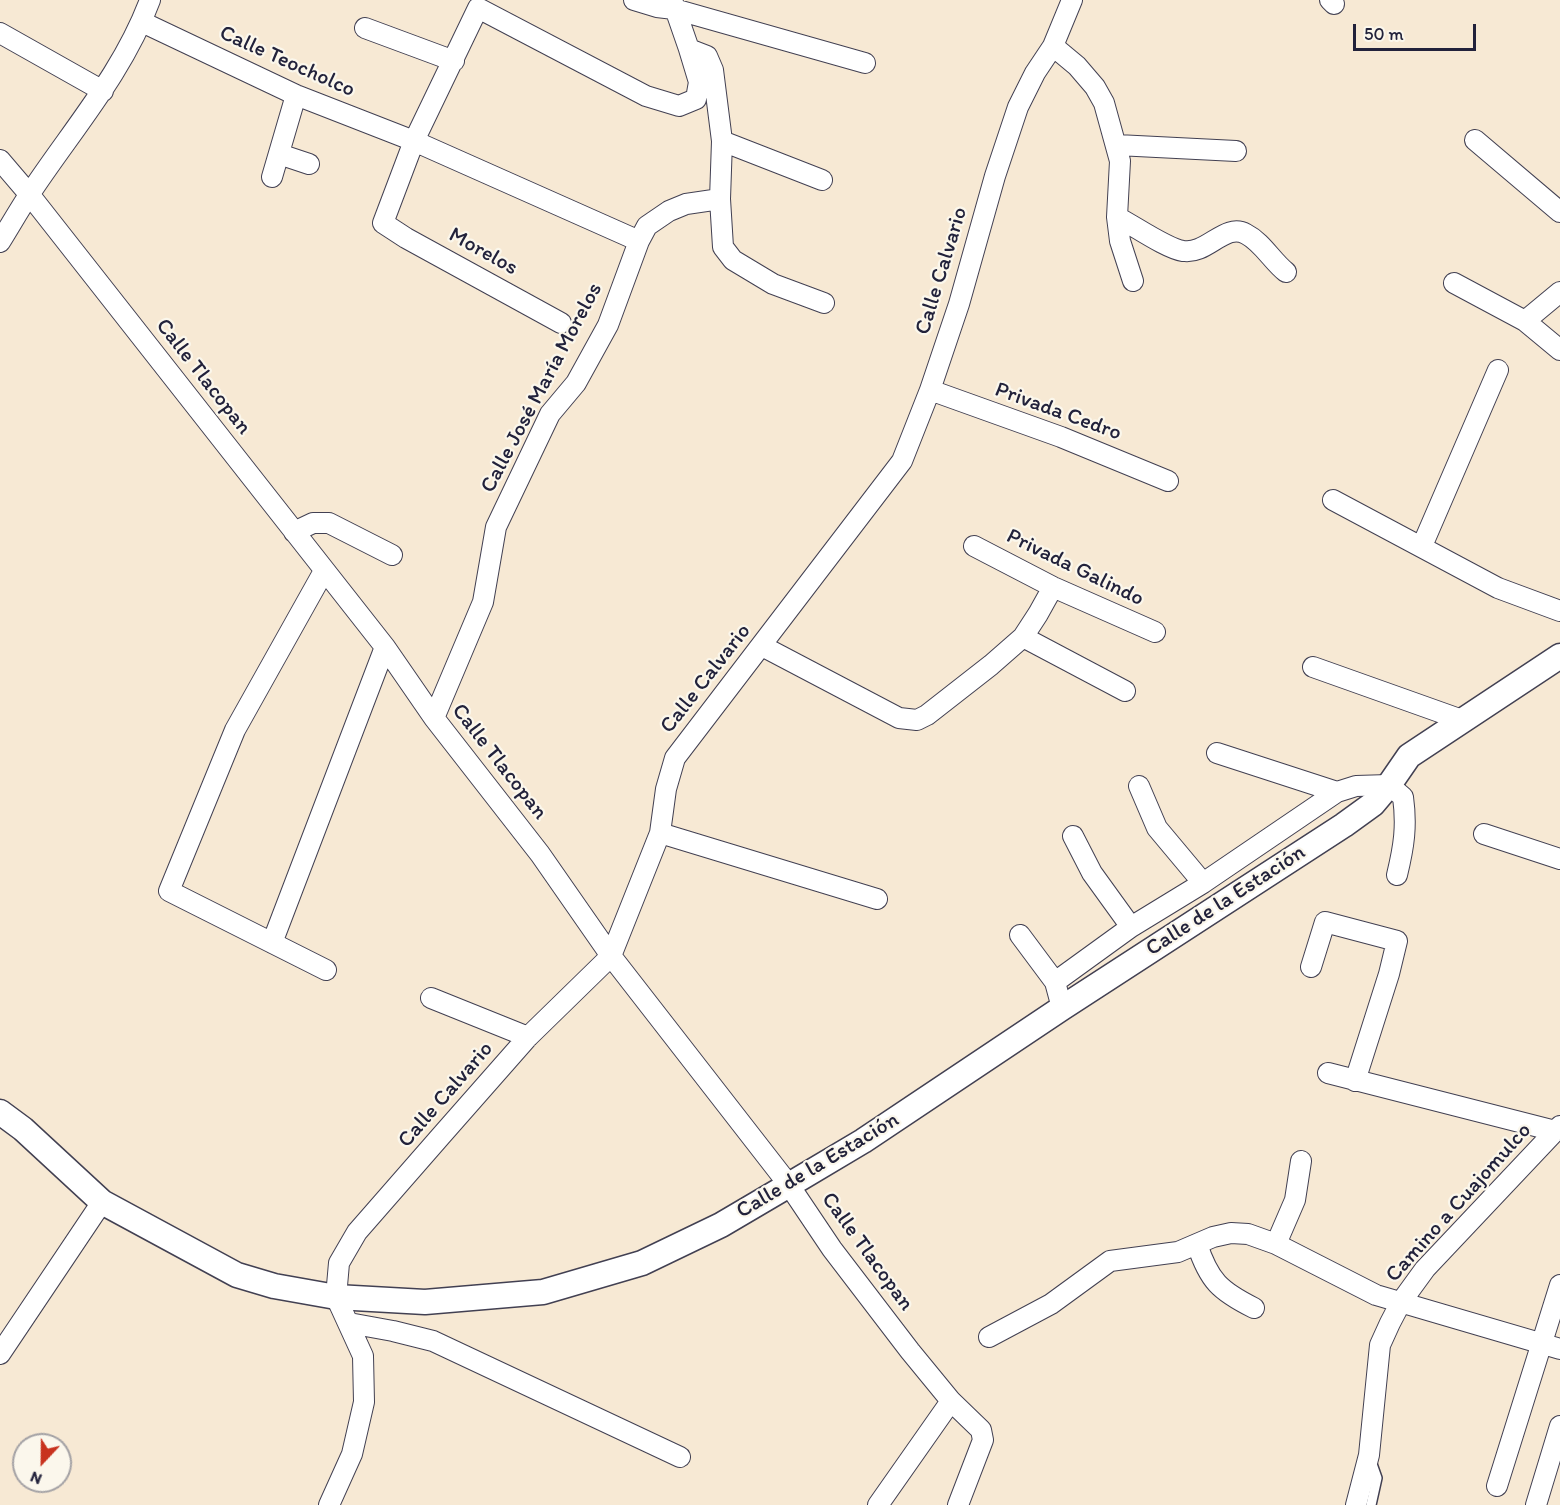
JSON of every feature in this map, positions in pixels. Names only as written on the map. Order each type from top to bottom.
[{"type":"street","points":[[0,242],[29,194],[103,91],[142,22],[150,0]]},
{"type":"street","points":[[634,0],[657,7],[673,4],[865,63]]},
{"type":"street","name":"Calle Calvario","points":[[336,1297],[339,1263],[357,1232],[528,1037],[611,956],[660,833],[666,789],[675,758],[902,461],[930,390],[959,304],[995,176],[1018,107],[1035,73],[1053,46],[1072,0]]},
{"type":"street","points":[[414,141],[478,8],[646,96],[679,106],[696,99],[699,82],[673,4]]},
{"type":"street","name":"Calle Teocholco","points":[[142,22],[296,95],[414,141],[639,241]]},
{"type":"street","points":[[365,28],[454,61]]},
{"type":"street","points":[[0,33],[103,91]]},
{"type":"street","points":[[1053,46],[1077,66],[1095,87],[1104,103],[1120,161],[1117,217],[1120,241],[1133,281]]},
{"type":"street","points":[[689,49],[707,56],[713,70],[722,141],[720,199],[723,247],[733,260],[773,284],[824,303]]},
{"type":"street","points":[[272,177],[296,95]]},
{"type":"street","points":[[1475,140],[1560,212]]},
{"type":"street","name":"Morelos","points":[[414,141],[383,223],[406,238],[561,323]]},
{"type":"street","points":[[722,141],[822,180]]},
{"type":"street","points":[[1117,145],[1236,151]]},
{"type":"street","points":[[279,154],[309,164]]},
{"type":"street","name":"Calle Tlacopan","points":[[0,160],[385,647],[434,718],[540,854],[611,956],[789,1185],[832,1249],[910,1351],[951,1401],[981,1430],[983,1440],[958,1505]]},
{"type":"street","name":"Calle José María Morelos","points":[[434,718],[483,602],[496,527],[550,414],[576,383],[608,325],[639,241],[647,226],[669,211],[686,204],[720,199]]},
{"type":"street","points":[[1117,217],[1181,251],[1199,251],[1212,241],[1232,231],[1245,233],[1286,272]]},
{"type":"street","points":[[1454,283],[1525,321],[1560,350]]},
{"type":"street","points":[[1525,321],[1560,292]]},
{"type":"street","points":[[1422,546],[1498,370]]},
{"type":"street","name":"Privada Cedro","points":[[930,390],[1070,441],[1168,482]]},
{"type":"street","points":[[1333,500],[1498,588],[1560,611]]},
{"type":"street","points":[[294,532],[313,523],[329,523],[392,555]]},
{"type":"street","name":"Privada Galindo","points":[[974,546],[1053,587],[1155,632]]},
{"type":"street","points":[[324,570],[235,730],[169,891],[326,970]]},
{"type":"street","points":[[762,646],[899,718],[909,721],[917,720],[927,715],[991,665],[1023,637],[1053,587]]},
{"type":"street","points":[[1023,637],[1125,691]]},
{"type":"street","points":[[272,943],[385,647]]},
{"type":"street","name":"Calle de la Estación","points":[[0,1112],[23,1129],[102,1202],[237,1275],[274,1286],[336,1297],[425,1302],[543,1292],[642,1263],[721,1225],[863,1141],[1062,1008],[1344,825],[1373,804],[1409,756],[1560,656]]},
{"type":"street","points":[[1313,667],[1462,720]]},
{"type":"street","points":[[1217,753],[1337,792]]},
{"type":"street","points":[[1055,982],[1131,927],[1203,883],[1337,792],[1356,786],[1389,785],[1403,797],[1407,820],[1405,844],[1397,875]]},
{"type":"street","points":[[1139,786],[1157,828],[1203,883]]},
{"type":"street","points":[[660,833],[877,899]]},
{"type":"street","points":[[1484,834],[1560,859]]},
{"type":"street","points":[[1072,836],[1092,873],[1131,927]]},
{"type":"street","points":[[1311,966],[1325,922],[1396,941],[1389,974],[1355,1081]]},
{"type":"street","points":[[1020,935],[1055,982],[1062,1008]]},
{"type":"street","points":[[431,998],[528,1037]]},
{"type":"street","points":[[1328,1073],[1558,1129]]},
{"type":"street","name":"Camino a Cuajomulco","points":[[1356,1505],[1369,1455],[1380,1345],[1401,1302],[1425,1269],[1558,1129]]},
{"type":"street","points":[[1276,1244],[1295,1200],[1300,1161]]},
{"type":"street","points":[[0,1354],[102,1202]]},
{"type":"street","points":[[989,1337],[1051,1304],[1110,1261],[1178,1251],[1213,1237],[1231,1233],[1248,1234],[1276,1244],[1376,1295],[1551,1347]]},
{"type":"street","points":[[1197,1244],[1205,1267],[1219,1285],[1233,1298],[1254,1308]]},
{"type":"street","points":[[1497,1486],[1551,1347],[1560,1285]]},
{"type":"street","points":[[329,1505],[352,1454],[364,1402],[363,1356],[336,1297]]},
{"type":"street","points":[[349,1323],[433,1341],[680,1457]]},
{"type":"street","points":[[878,1505],[951,1401]]},
{"type":"street","points":[[1536,1505],[1560,1426]]},
{"type":"lane","points":[[1369,1455],[1377,1478],[1371,1505]]}]
